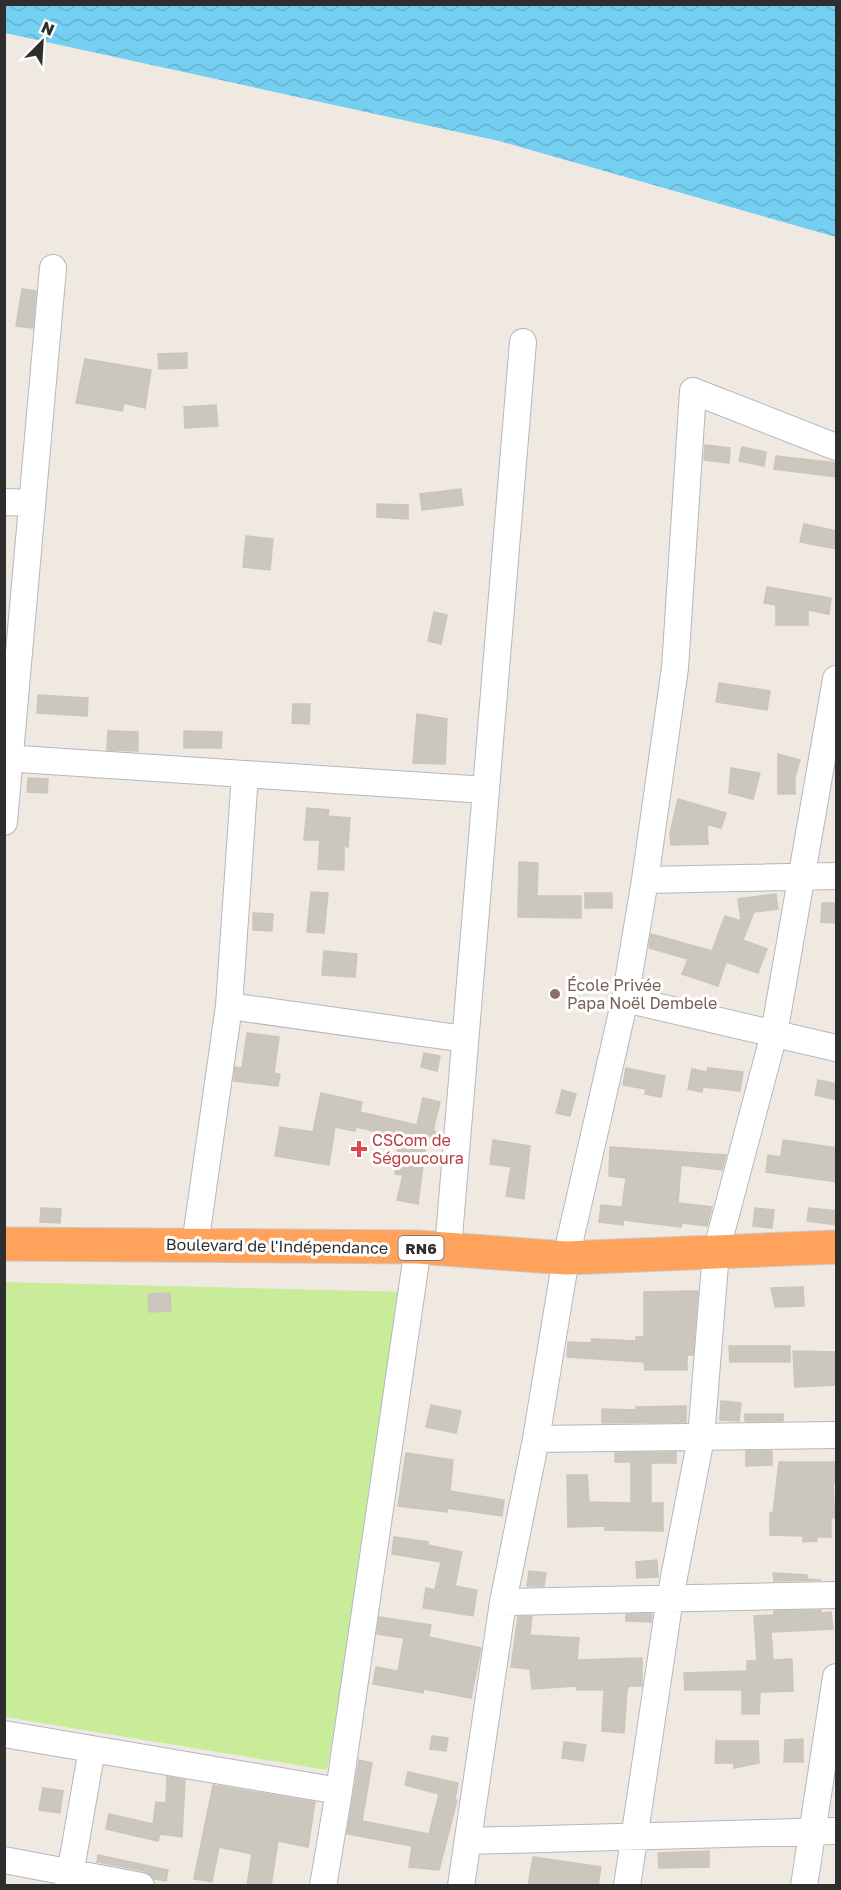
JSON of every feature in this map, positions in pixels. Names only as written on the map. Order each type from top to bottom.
[{"type":"highway","name":"Boulevard de l'Indépendance","points":[[4,1244],[433,1248],[566,1258],[837,1247]]},
{"type":"street","points":[[4,822],[7,758],[53,268]]},
{"type":"street","points":[[323,1886],[433,1248],[465,1039],[524,342]]},
{"type":"street","points":[[461,1886],[503,1602],[536,1439],[566,1258],[625,999],[645,880],[675,668],[693,391],[837,447]]},
{"type":"street","points":[[4,501],[32,503]]},
{"type":"street","points":[[627,1886],[670,1598],[701,1438],[716,1252],[774,1034],[837,679]]},
{"type":"street","points":[[7,758],[486,790]]},
{"type":"street","points":[[195,1245],[230,1006],[245,774]]},
{"type":"street","points":[[645,880],[837,876]]},
{"type":"street","points":[[625,999],[837,1048]]},
{"type":"street","points":[[230,1006],[465,1039]]},
{"type":"street","points":[[536,1439],[837,1435]]},
{"type":"street","points":[[503,1602],[837,1594]]},
{"type":"street","points":[[804,1886],[824,1831],[837,1677]]},
{"type":"street","points":[[4,1734],[339,1791]]},
{"type":"street","points":[[69,1879],[92,1749]]},
{"type":"street","points":[[468,1841],[824,1831]]},
{"type":"street","points":[[4,1860],[69,1879],[141,1886]]},
{"type":"green space","points":[[4,1282],[408,1292],[327,1770],[5,1717]]},
{"type":"water","points":[[5,4],[836,5],[836,237],[499,141],[5,33]]},
{"type":"building","points":[[22,289],[36,291],[33,328],[16,326]]},
{"type":"building","points":[[187,353],[187,368],[159,369],[158,354]]},
{"type":"building","points":[[85,359],[151,370],[145,408],[124,403],[122,411],[76,403]]},
{"type":"building","points":[[216,405],[218,426],[185,428],[184,407]]},
{"type":"building","points":[[705,445],[730,448],[729,463],[704,460]]},
{"type":"building","points":[[742,447],[766,452],[764,466],[739,461]]},
{"type":"building","points":[[776,456],[837,463],[837,477],[774,469]]},
{"type":"building","points":[[461,489],[463,505],[422,510],[420,494]]},
{"type":"building","points":[[377,504],[408,505],[408,519],[377,517]]},
{"type":"building","points":[[804,524],[837,531],[837,549],[800,542]]},
{"type":"building","points":[[246,536],[273,539],[270,570],[243,567]]},
{"type":"building","points":[[767,587],[831,598],[829,614],[808,610],[808,625],[776,625],[776,605],[764,603]]},
{"type":"building","points":[[434,612],[447,615],[441,644],[428,641]]},
{"type":"building","points":[[719,683],[770,691],[767,710],[716,702]]},
{"type":"building","points":[[38,695],[88,698],[87,716],[37,713]]},
{"type":"building","points":[[293,704],[310,704],[309,724],[292,723]]},
{"type":"building","points":[[417,714],[447,719],[445,764],[413,763]]},
{"type":"building","points":[[108,731],[138,732],[138,751],[107,750]]},
{"type":"building","points":[[184,731],[222,732],[221,748],[184,748]]},
{"type":"building","points":[[778,754],[800,760],[795,778],[795,794],[778,794]]},
{"type":"building","points":[[731,768],[760,773],[753,799],[729,793]]},
{"type":"building","points":[[28,778],[48,779],[47,793],[27,792]]},
{"type":"building","points":[[678,799],[726,813],[721,828],[707,824],[708,844],[671,845],[670,833]]},
{"type":"building","points":[[307,808],[329,810],[328,816],[350,818],[348,847],[344,846],[344,870],[318,869],[320,840],[304,840]]},
{"type":"building","points":[[519,862],[538,863],[537,896],[581,896],[581,918],[518,917]]},
{"type":"building","points":[[311,892],[328,893],[324,933],[307,932]]},
{"type":"building","points":[[585,893],[612,893],[612,908],[585,908]]},
{"type":"building","points":[[776,894],[778,909],[754,912],[743,940],[767,949],[758,973],[726,962],[718,986],[682,974],[688,959],[649,948],[651,934],[712,951],[725,916],[741,921],[738,899]]},
{"type":"building","points":[[822,903],[837,903],[837,923],[821,922]]},
{"type":"building","points":[[253,913],[273,914],[272,931],[253,930]]},
{"type":"building","points":[[324,951],[357,954],[355,977],[322,975]]},
{"type":"building","points":[[247,1033],[279,1037],[274,1073],[280,1074],[278,1086],[234,1081],[235,1067],[242,1068]]},
{"type":"building","points":[[424,1053],[440,1056],[437,1071],[421,1067]]},
{"type":"building","points":[[626,1068],[665,1076],[661,1097],[645,1094],[646,1089],[623,1085]]},
{"type":"building","points":[[708,1068],[743,1072],[740,1091],[703,1087],[702,1092],[688,1089],[692,1069],[707,1072]]},
{"type":"building","points":[[818,1080],[837,1084],[837,1100],[815,1095]]},
{"type":"building","points":[[562,1090],[576,1094],[570,1116],[556,1113]]},
{"type":"building","points":[[321,1093],[362,1102],[360,1112],[417,1125],[423,1098],[440,1102],[433,1131],[440,1132],[437,1145],[426,1143],[418,1204],[397,1200],[403,1175],[395,1174],[399,1137],[356,1127],[355,1131],[335,1127],[329,1165],[275,1156],[280,1127],[313,1132]]},
{"type":"building","points":[[493,1140],[530,1146],[524,1199],[506,1196],[511,1167],[490,1164]]},
{"type":"building","points":[[783,1140],[837,1148],[837,1182],[766,1172],[768,1155],[781,1157]]},
{"type":"building","points":[[610,1147],[726,1155],[722,1170],[681,1165],[678,1203],[712,1207],[707,1226],[682,1223],[681,1227],[623,1220],[623,1225],[599,1222],[601,1205],[622,1207],[626,1178],[609,1176]]},
{"type":"building","points":[[41,1208],[61,1209],[60,1223],[40,1222]]},
{"type":"building","points":[[755,1208],[774,1210],[772,1228],[753,1226]]},
{"type":"building","points":[[809,1208],[837,1211],[837,1225],[807,1221]]},
{"type":"building","points":[[803,1287],[804,1306],[775,1307],[771,1288]]},
{"type":"building","points":[[698,1291],[693,1355],[687,1355],[687,1370],[645,1370],[644,1362],[567,1357],[568,1342],[591,1343],[592,1339],[636,1341],[636,1337],[644,1337],[644,1292]]},
{"type":"building","points":[[170,1293],[171,1311],[149,1312],[148,1294]]},
{"type":"building","points":[[729,1346],[790,1346],[790,1362],[730,1362]]},
{"type":"building","points":[[793,1351],[837,1352],[837,1385],[795,1387]]},
{"type":"building","points":[[721,1401],[741,1403],[739,1421],[720,1420]]},
{"type":"building","points":[[431,1405],[461,1411],[456,1433],[426,1427]]},
{"type":"building","points":[[686,1406],[686,1422],[602,1423],[602,1409],[636,1410],[636,1407]]},
{"type":"building","points":[[745,1414],[783,1414],[783,1421],[745,1421]]},
{"type":"building","points":[[746,1451],[772,1451],[772,1465],[746,1466]]},
{"type":"building","points":[[676,1452],[676,1463],[651,1463],[651,1503],[663,1503],[663,1531],[605,1530],[605,1526],[568,1527],[567,1475],[587,1475],[589,1502],[631,1503],[631,1462],[615,1462],[615,1453]]},
{"type":"building","points":[[406,1453],[453,1460],[450,1491],[504,1500],[502,1516],[447,1508],[447,1512],[398,1506]]},
{"type":"building","points":[[779,1462],[837,1462],[837,1483],[833,1483],[835,1518],[831,1518],[831,1537],[817,1537],[817,1541],[803,1542],[803,1536],[770,1535],[770,1513],[773,1513]]},
{"type":"building","points":[[394,1537],[428,1542],[428,1545],[462,1552],[455,1586],[477,1590],[473,1616],[423,1608],[426,1588],[435,1590],[441,1562],[392,1554]]},
{"type":"building","points":[[657,1560],[658,1577],[637,1578],[636,1562]]},
{"type":"building","points":[[529,1571],[546,1573],[544,1586],[527,1586]]},
{"type":"building","points":[[773,1573],[807,1575],[807,1579],[821,1580],[774,1581]]},
{"type":"building","points":[[821,1610],[821,1613],[831,1612],[833,1629],[771,1632],[773,1660],[792,1659],[793,1691],[760,1692],[759,1714],[742,1714],[742,1690],[685,1690],[684,1673],[747,1671],[747,1661],[757,1661],[754,1616],[774,1615],[774,1611]]},
{"type":"building","points":[[626,1614],[652,1614],[651,1622],[626,1621]]},
{"type":"building","points":[[532,1616],[530,1635],[579,1638],[577,1660],[642,1658],[642,1686],[629,1686],[627,1690],[624,1733],[602,1731],[604,1690],[577,1690],[577,1686],[532,1689],[530,1669],[511,1667],[518,1617]]},
{"type":"building","points":[[379,1617],[431,1625],[429,1637],[481,1648],[471,1698],[424,1689],[423,1693],[373,1684],[376,1667],[398,1671],[404,1638],[377,1634]]},
{"type":"building","points":[[432,1736],[448,1738],[446,1751],[430,1749]]},
{"type":"building","points":[[803,1739],[803,1762],[784,1762],[785,1740]]},
{"type":"building","points":[[716,1741],[758,1741],[759,1763],[734,1768],[734,1763],[715,1763]]},
{"type":"building","points":[[564,1742],[586,1745],[583,1761],[562,1758]]},
{"type":"building","points":[[359,1760],[372,1763],[362,1821],[429,1834],[439,1794],[405,1785],[408,1772],[458,1783],[455,1800],[457,1800],[439,1870],[409,1867],[412,1846],[347,1834]]},
{"type":"building","points":[[167,1777],[185,1780],[182,1837],[160,1834],[158,1841],[106,1829],[109,1814],[153,1824],[156,1802],[166,1803]]},
{"type":"building","points":[[213,1785],[315,1802],[308,1847],[278,1841],[271,1886],[247,1886],[252,1854],[219,1847],[212,1882],[194,1879]]},
{"type":"building","points":[[43,1788],[63,1791],[60,1813],[39,1810]]},
{"type":"building","points":[[709,1851],[709,1867],[659,1868],[658,1853]]},
{"type":"building","points":[[98,1855],[168,1870],[166,1881],[154,1879],[144,1871],[97,1862]]},
{"type":"building","points":[[533,1857],[601,1867],[598,1886],[528,1886]]},
{"type":"place","name":"École Privée Papa Noël Dembele","points":[[555,994]]},
{"type":"place","name":"CSCom de Ségoucoura","points":[[359,1149]]}]
